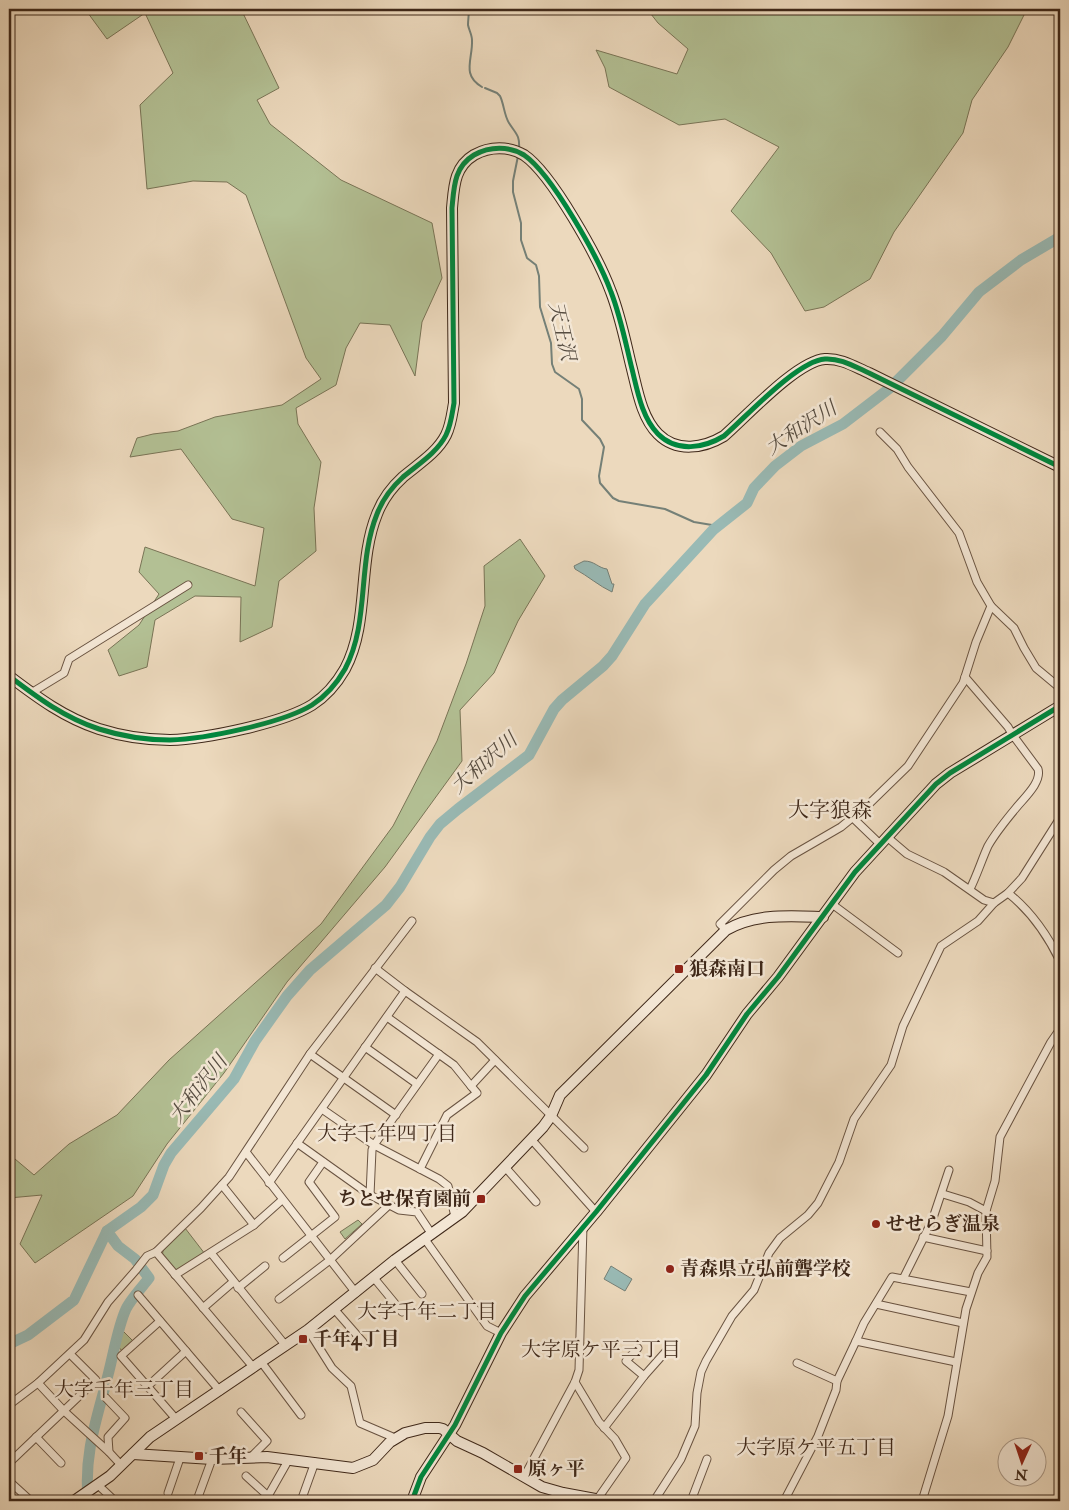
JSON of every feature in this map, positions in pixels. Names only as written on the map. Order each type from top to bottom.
[{"type":"street","points":[[9,676],[61,713],[100,730],[133,737],[170,740],[210,735],[282,718],[313,704],[325,696],[335,685],[350,659],[354,646],[370,538],[377,514],[396,485],[435,450],[446,436],[451,422],[454,396],[452,208],[454,184],[457,173],[464,162],[485,150],[497,148],[512,150],[532,160],[569,211],[602,270],[611,292],[637,390],[646,416],[659,435],[668,442],[686,447],[696,447],[716,441],[793,374],[816,361],[826,359],[844,361],[1060,468]]},
{"type":"street","points":[[880,432],[897,449],[908,467],[959,533],[977,582],[991,606],[1014,628],[1036,668],[1060,688]]},
{"type":"street","points":[[31,693],[64,673],[69,659],[188,585]]},
{"type":"street","points":[[726,930],[720,924],[774,870],[791,856],[828,835],[852,817],[915,758],[964,683],[976,642],[991,606]]},
{"type":"street","points":[[965,677],[1008,727],[1038,769],[1038,778],[987,848],[970,889]]},
{"type":"street","points":[[412,1501],[421,1477],[449,1434],[501,1333],[524,1296],[596,1212],[706,1075],[747,1014],[778,977],[855,872],[936,784],[1012,734],[1060,706]]},
{"type":"street","points":[[852,817],[883,841],[944,872],[984,900],[994,904]]},
{"type":"street","points":[[654,1501],[680,1459],[695,1426],[697,1393],[701,1372],[706,1361],[732,1316],[754,1290],[769,1253],[780,1238],[808,1215],[818,1203],[839,1162],[854,1119],[890,1065],[903,1026],[941,946],[978,921],[1022,878],[1060,818]]},
{"type":"street","points":[[1008,893],[1024,905],[1035,918],[1052,944],[1060,961]]},
{"type":"street","points":[[832,904],[898,954]]},
{"type":"street","points":[[74,1501],[98,1485],[150,1438],[286,1346],[335,1310],[395,1260],[468,1207],[552,1116],[560,1095],[726,930],[738,924],[770,916],[823,917]]},
{"type":"street","points":[[9,1405],[38,1383],[84,1340],[108,1302],[147,1256],[156,1252],[222,1185],[246,1152],[310,1054],[412,921]]},
{"type":"street","points":[[376,968],[477,1042],[584,1148]]},
{"type":"street","points":[[269,1183],[405,991]]},
{"type":"street","points":[[387,1017],[454,1065],[477,1093],[447,1115],[420,1169]]},
{"type":"street","points":[[922,1501],[948,1416],[963,1322],[971,1292],[978,1273],[984,1264],[987,1251],[986,1211],[994,1181],[1000,1137],[1047,1049],[1060,1029]]},
{"type":"street","points":[[365,1048],[417,1084]]},
{"type":"street","points":[[310,1054],[396,1115]]},
{"type":"street","points":[[370,1195],[372,1150],[374,1145],[439,1054]]},
{"type":"street","points":[[471,1086],[496,1060]]},
{"type":"street","points":[[322,1109],[374,1145],[448,1186],[455,1217]]},
{"type":"street","points":[[531,1139],[596,1212]]},
{"type":"street","points":[[297,1143],[370,1195],[399,1210],[417,1212],[428,1235],[487,1326],[501,1333]]},
{"type":"street","points":[[246,1152],[356,1293]]},
{"type":"street","points":[[283,1258],[335,1217],[309,1182],[323,1162]]},
{"type":"street","points":[[505,1167],[536,1202]]},
{"type":"street","points":[[904,1279],[932,1221],[949,1170]]},
{"type":"street","points":[[222,1185],[254,1225]]},
{"type":"street","points":[[942,1194],[969,1202],[986,1211]]},
{"type":"street","points":[[175,1275],[254,1225],[282,1200]]},
{"type":"street","points":[[279,1299],[330,1260],[389,1205]]},
{"type":"street","points":[[524,1477],[576,1382],[579,1370],[583,1226]]},
{"type":"street","points":[[923,1237],[987,1251]]},
{"type":"street","points":[[156,1252],[203,1308],[301,1415]]},
{"type":"street","points":[[210,1253],[286,1346]]},
{"type":"street","points":[[395,1260],[422,1294]]},
{"type":"street","points":[[203,1308],[265,1266]]},
{"type":"street","points":[[784,1501],[818,1436],[838,1381],[856,1341],[892,1277],[971,1292]]},
{"type":"street","points":[[374,1278],[402,1312]]},
{"type":"street","points":[[138,1295],[220,1390]]},
{"type":"street","points":[[876,1304],[963,1322]]},
{"type":"street","points":[[335,1310],[363,1342]]},
{"type":"street","points":[[160,1321],[121,1356],[176,1419]]},
{"type":"street","points":[[308,1330],[332,1368],[352,1386],[360,1423],[395,1438]]},
{"type":"street","points":[[856,1341],[956,1362]]},
{"type":"street","points":[[638,1348],[626,1361],[644,1376]]},
{"type":"street","points":[[604,1428],[644,1376],[668,1349]]},
{"type":"street","points":[[148,1386],[186,1351]]},
{"type":"street","points":[[9,1463],[96,1380],[70,1354]]},
{"type":"street","points":[[797,1363],[838,1381]]},
{"type":"street","points":[[133,1454],[180,1458],[251,1457],[289,1459],[353,1468],[373,1460],[395,1438],[415,1429],[443,1428],[457,1441],[553,1491],[572,1498],[600,1500],[626,1458],[615,1440],[599,1422],[576,1382]]},
{"type":"street","points":[[38,1383],[64,1411],[121,1465]]},
{"type":"street","points":[[106,1398],[125,1418],[108,1437],[109,1452]]},
{"type":"street","points":[[240,1412],[267,1441],[251,1457]]},
{"type":"street","points":[[36,1437],[61,1464]]},
{"type":"street","points":[[168,1493],[180,1458]]},
{"type":"street","points":[[197,1500],[212,1459]]},
{"type":"street","points":[[246,1476],[266,1499],[289,1459]]},
{"type":"street","points":[[691,1501],[707,1459]]},
{"type":"street","points":[[301,1501],[315,1462]]},
{"type":"street","points":[[9,1481],[31,1501]]},
{"type":"street","points":[[98,1485],[115,1501]]},
{"type":"green space","points":[[85,9],[241,9],[279,88],[257,100],[270,124],[341,180],[432,223],[442,278],[422,322],[415,376],[390,325],[360,323],[346,348],[336,385],[296,408],[298,424],[321,462],[314,508],[316,551],[279,581],[272,627],[240,642],[241,597],[195,596],[155,620],[147,667],[119,676],[108,650],[139,625],[159,594],[139,572],[145,547],[255,586],[264,528],[232,519],[181,449],[130,457],[137,438],[178,431],[215,417],[282,405],[321,379],[306,358],[246,195],[227,182],[193,181],[147,189],[140,105],[173,73],[145,13],[107,39]]},
{"type":"green space","points":[[647,9],[1027,9],[1008,47],[972,100],[963,133],[894,232],[870,279],[824,307],[805,311],[771,253],[731,211],[779,147],[725,119],[679,125],[609,87],[605,68],[596,50],[677,74],[688,49],[658,23]]},
{"type":"green space","points":[[520,539],[545,576],[518,621],[494,673],[460,710],[462,761],[385,867],[287,982],[224,1073],[167,1144],[133,1196],[35,1263],[20,1244],[42,1195],[9,1198],[9,1168],[15,1159],[34,1175],[69,1144],[117,1115],[169,1060],[321,924],[393,826],[437,741],[466,664],[485,606],[484,566]]},
{"type":"green space","points":[[358,1220],[362,1224],[345,1239],[340,1232]]},
{"type":"green space","points":[[185,1228],[205,1254],[179,1270],[174,1270],[162,1257],[163,1251]]},
{"type":"green space","points":[[122,1330],[133,1341],[122,1351],[117,1345]]},
{"type":"water","points":[[584,561],[607,569],[612,584],[614,584],[612,592],[575,569],[574,566]]},
{"type":"water","points":[[611,1266],[632,1279],[625,1291],[604,1279]]},
{"type":"waterway","name":"天王沢","points":[[469,9],[468,25],[472,36],[469,66],[472,77],[482,87]]},
{"type":"waterway","name":"天王沢","points":[[485,88],[500,96],[507,120],[516,132],[519,149]]},
{"type":"waterway","name":"天王沢","points":[[518,156],[513,181],[513,192],[521,223],[521,240],[527,258],[536,265],[539,276],[540,307],[551,343],[552,364],[555,372],[579,389],[582,399],[582,420],[600,439],[604,447],[599,476],[600,483],[613,498],[619,501],[665,509],[694,522],[718,526]]},
{"type":"waterway","name":"大和沢川","points":[[9,1344],[28,1335],[74,1300],[107,1231],[141,1207],[153,1195],[164,1165],[171,1153],[234,1079],[255,1041],[287,996],[310,970],[386,905],[400,887],[440,824],[529,755],[554,709],[612,656],[645,604],[713,530],[747,503],[754,488],[775,466],[801,446],[843,424],[890,388],[942,336],[979,292],[1021,260],[1060,237]]},
{"type":"waterway","points":[[85,1501],[88,1498],[87,1481],[92,1436],[123,1316],[133,1297],[149,1278],[135,1259],[118,1246],[107,1231]]},
{"type":"cycle path","points":[[9,676],[52,707],[75,719],[125,736],[161,740],[203,737],[264,724],[299,712],[322,698],[331,689],[345,669],[353,651],[361,612],[367,552],[379,509],[399,481],[437,447],[446,435],[449,427],[454,403],[453,193],[456,178],[462,165],[474,155],[486,150],[499,148],[512,150],[524,155],[548,180],[574,218],[605,277],[614,301],[647,419],[665,440],[674,444],[691,447],[716,440],[724,436],[773,391],[801,369],[814,362],[831,359],[848,363],[1060,467]]},
{"type":"cycle path","points":[[412,1501],[421,1477],[455,1425],[501,1333],[525,1296],[596,1212],[706,1075],[747,1014],[778,977],[855,872],[936,784],[950,773],[1060,706]]},
{"type":"place","name":"狼森南口","points":[[679,969]]},
{"type":"place","name":"ちとせ保育園前","points":[[481,1199]]},
{"type":"place","name":"せせらぎ温泉","points":[[876,1224]]},
{"type":"place","name":"青森県立弘前聾学校","points":[[670,1269]]},
{"type":"place","name":"千年4丁目","points":[[303,1339]]},
{"type":"place","name":"千年","points":[[199,1456]]},
{"type":"place","name":"原ヶ平","points":[[518,1469]]},
{"type":"district","name":"大字狼森","points":[[830,810]]},
{"type":"district","name":"大字千年四丁目","points":[[387,1133]]},
{"type":"district","name":"大字千年二丁目","points":[[427,1311]]},
{"type":"district","name":"大字原ケ平三丁目","points":[[601,1349]]},
{"type":"district","name":"大字千年三丁目","points":[[124,1389]]},
{"type":"district","name":"大字原ケ平五丁目","points":[[816,1447]]}]
